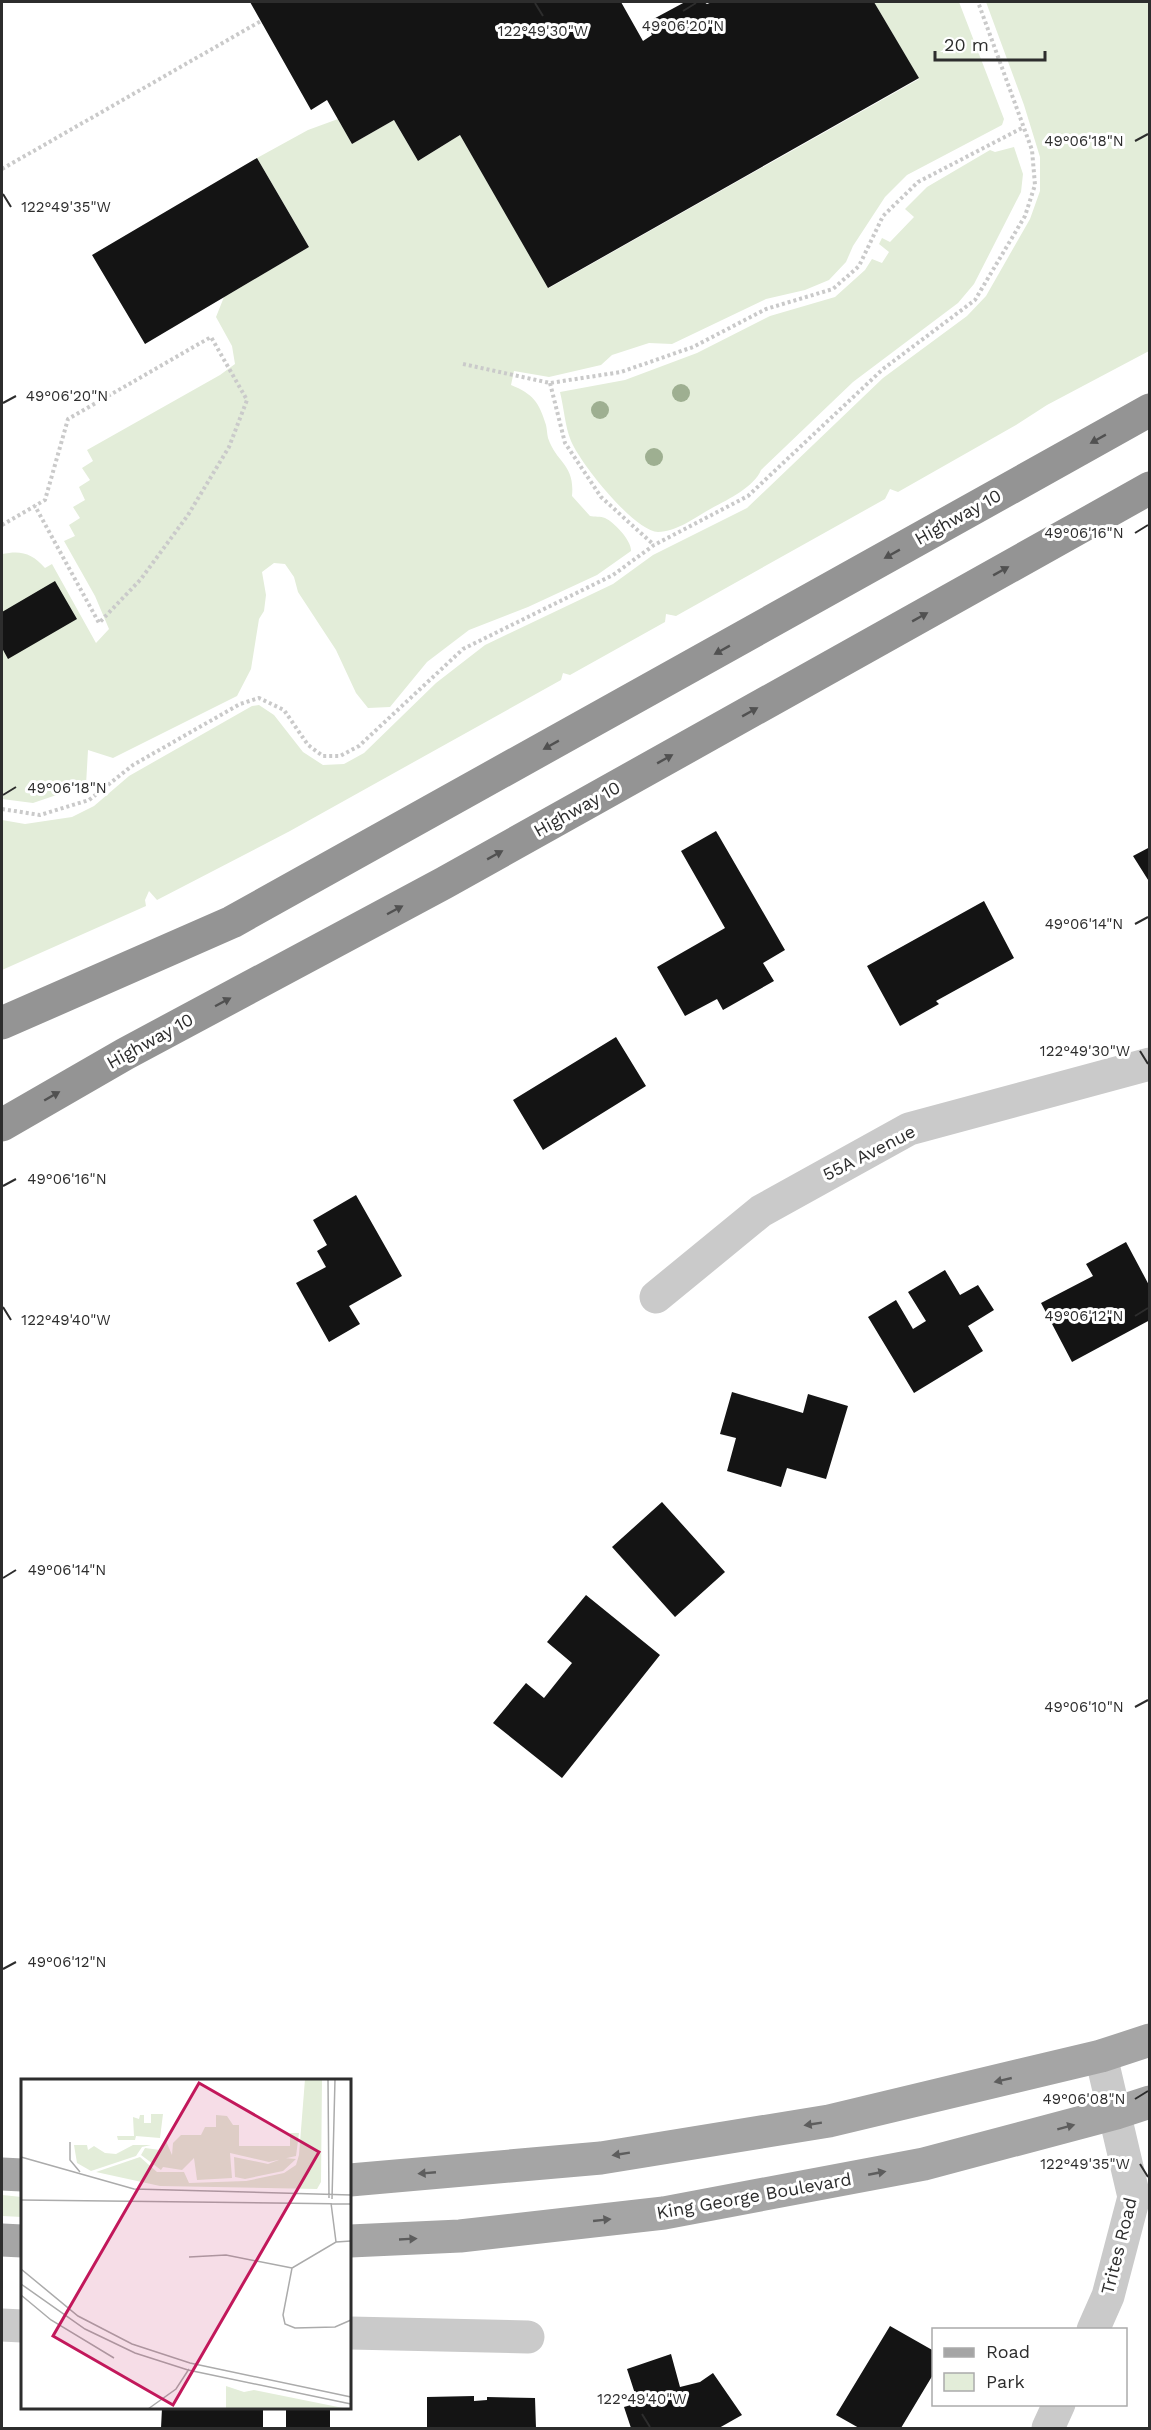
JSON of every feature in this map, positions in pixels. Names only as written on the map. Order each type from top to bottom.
[{"type":"highway","name":"Highway 10","points":[[2,1023],[232,922],[1149,410]]},
{"type":"highway","name":"Highway 10","points":[[2,1125],[125,1054],[444,883],[1149,488]]},
{"type":"main road","points":[[351,2180],[601,2158],[806,2125],[1101,2056],[1149,2040]]},
{"type":"main road","name":"King George Boulevard","points":[[351,2241],[460,2236],[664,2214],[924,2164],[1116,2113],[1149,2102]]},
{"type":"main road","points":[[2,2174],[21,2175]]},
{"type":"main road","points":[[2,2240],[21,2241]]},
{"type":"street","name":"55A Avenue","points":[[656,1297],[761,1211],[909,1129],[1149,1064]]},
{"type":"street","name":"Trites Road","points":[[1094,2328],[1108,2296],[1134,2197],[1101,2056]]},
{"type":"street","points":[[2,2325],[21,2326]]},
{"type":"street","points":[[351,2333],[528,2337]]},
{"type":"street","points":[[1048,2428],[1058,2406]]},
{"type":"path","points":[[2,809],[40,815],[89,800],[133,765],[240,704],[259,698],[284,710],[308,745],[323,756],[340,756],[359,746],[463,649],[613,575],[654,545],[748,496],[883,369],[975,300],[1025,216],[1035,185],[1032,150],[978,2]]},
{"type":"path","points":[[2,169],[261,21]]},
{"type":"path","points":[[463,364],[550,383],[621,372],[693,347],[765,309],[833,289],[859,266],[883,216],[918,182],[1024,127]]},
{"type":"path","points":[[2,525],[45,500],[68,419],[211,337],[247,400],[229,447],[188,514],[141,579],[99,623],[35,507]]},
{"type":"path","points":[[550,383],[565,443],[601,497],[654,545]]},
{"type":"green space","points":[[874,2],[959,2],[1004,119],[1002,125],[907,175],[885,197],[853,246],[846,262],[829,280],[805,290],[766,299],[672,344],[649,343],[612,355],[601,365],[549,377],[514,371],[511,385],[525,392],[538,405],[552,447],[571,477],[572,496],[590,516],[609,520],[626,537],[631,551],[597,575],[528,607],[469,630],[427,662],[390,707],[368,708],[356,693],[336,650],[298,592],[294,577],[285,564],[274,563],[262,572],[266,595],[264,611],[259,619],[251,669],[237,696],[113,758],[88,750],[86,785],[33,803],[2,799],[2,554],[15,552],[26,554],[45,568],[52,564],[96,643],[109,629],[95,596],[64,541],[75,536],[69,525],[80,518],[73,507],[85,500],[79,487],[90,480],[82,468],[93,461],[87,450],[220,375],[235,364],[232,346],[216,317],[224,297],[309,247],[257,158],[308,130],[338,119],[352,144],[394,120],[418,161],[460,135],[549,288],[919,79]]},
{"type":"green space","points":[[986,2],[1149,2],[1149,351],[1047,405],[898,492],[890,489],[885,499],[676,616],[666,614],[665,622],[570,675],[563,673],[561,680],[290,831],[157,900],[149,891],[145,900],[146,906],[2,970],[2,820],[25,824],[72,817],[94,806],[129,776],[252,706],[259,705],[274,715],[303,752],[323,765],[344,764],[364,753],[436,683],[485,645],[613,584],[653,555],[747,508],[883,378],[967,316],[986,296],[1030,219],[1040,191],[1040,157],[1024,105]]},
{"type":"green space","points":[[1014,147],[1023,174],[1021,192],[974,284],[958,303],[853,382],[761,470],[747,487],[686,523],[672,530],[658,532],[648,529],[622,509],[596,479],[571,441],[560,392],[625,380],[697,353],[770,316],[835,297],[865,270],[872,259],[882,263],[889,252],[879,244],[882,238],[890,242],[914,217],[905,209],[927,187],[990,150],[995,152]]},
{"type":"green space","points":[[2,2195],[21,2197],[21,2217],[2,2216]]},
{"type":"building","points":[[250,2],[621,2],[643,41],[652,35],[646,23],[685,2],[707,4],[712,2],[874,2],[919,78],[548,288],[460,135],[418,161],[394,120],[352,144],[327,100],[311,110]]},
{"type":"building","points":[[257,158],[309,247],[145,344],[92,255]]},
{"type":"building","points":[[55,581],[77,619],[8,659],[2,648],[2,612]]},
{"type":"building","points":[[716,831],[785,950],[763,963],[774,981],[723,1010],[717,999],[685,1016],[657,967],[725,928],[681,851]]},
{"type":"building","points":[[1150,847],[1150,883],[1133,856]]},
{"type":"building","points":[[984,901],[1014,958],[936,1001],[939,1004],[900,1026],[867,966]]},
{"type":"building","points":[[616,1037],[646,1086],[543,1150],[513,1100]]},
{"type":"building","points":[[356,1195],[402,1276],[349,1306],[360,1324],[329,1342],[296,1283],[326,1267],[317,1251],[327,1245],[313,1220]]},
{"type":"building","points":[[1126,1242],[1150,1287],[1150,1320],[1072,1362],[1041,1303],[1093,1276],[1086,1264]]},
{"type":"building","points":[[945,1270],[960,1295],[978,1285],[994,1310],[968,1326],[983,1351],[914,1393],[868,1317],[896,1300],[913,1329],[926,1321],[908,1292]]},
{"type":"building","points":[[732,1392],[803,1413],[808,1394],[848,1406],[826,1479],[787,1468],[781,1487],[727,1471],[736,1438],[720,1434]]},
{"type":"building","points":[[662,1502],[725,1572],[675,1617],[612,1547]]},
{"type":"building","points":[[586,1595],[660,1655],[562,1778],[493,1723],[526,1683],[544,1698],[572,1663],[547,1642]]},
{"type":"building","points":[[890,2326],[932,2350],[932,2376],[901,2428],[859,2428],[836,2415]]},
{"type":"building","points":[[671,2354],[680,2387],[700,2382],[713,2373],[742,2415],[719,2428],[631,2428],[624,2407],[638,2403],[627,2369]]},
{"type":"building","points":[[474,2396],[474,2401],[487,2400],[487,2397],[535,2398],[536,2428],[427,2428],[427,2397]]},
{"type":"building","points":[[162,2409],[263,2409],[263,2428],[161,2428]]},
{"type":"building","points":[[286,2409],[330,2409],[330,2428],[286,2428]]}]
